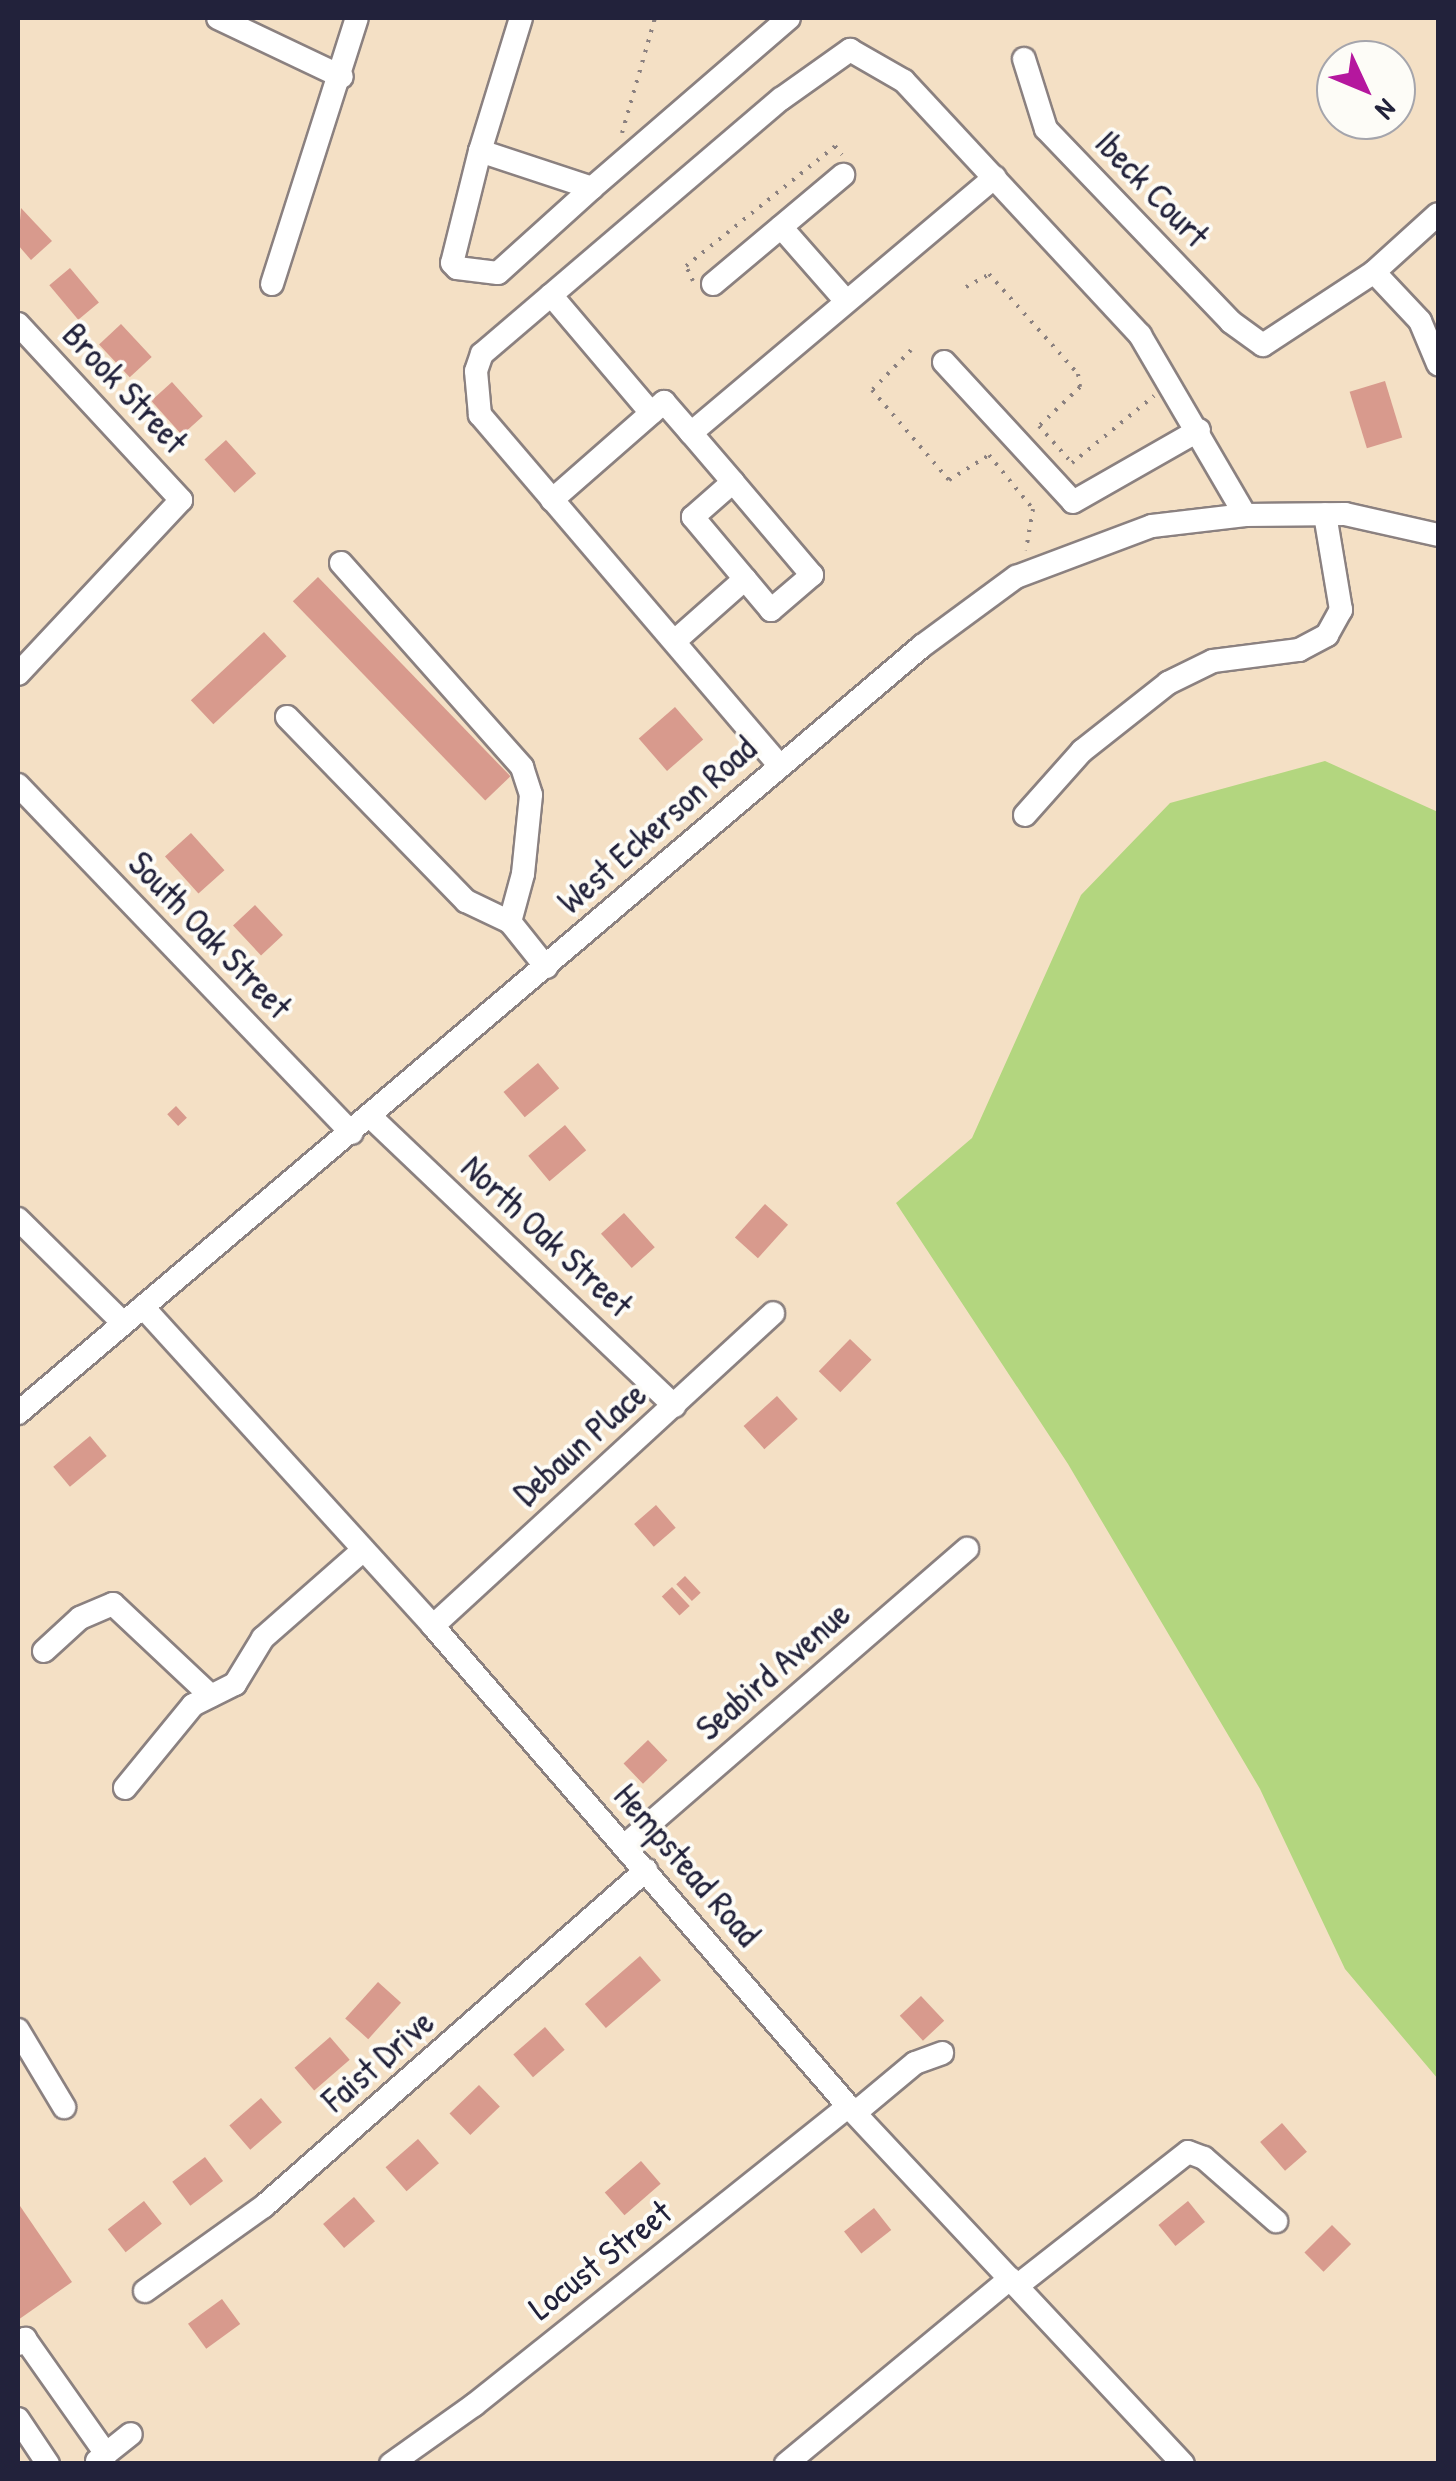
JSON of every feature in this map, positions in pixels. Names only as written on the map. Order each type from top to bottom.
[{"type":"street","points":[[218,18],[342,77]]},
{"type":"street","points":[[272,284],[342,77],[356,18]]},
{"type":"street","points":[[521,18],[480,151],[452,263],[457,268],[498,273],[789,18]]},
{"type":"street","points":[[780,766],[480,415],[476,372],[482,354],[780,99],[850,50],[904,81],[1140,335],[1245,514]]},
{"type":"street","name":"Ibeck Court","points":[[1024,59],[1046,129],[1231,322],[1263,344],[1374,272]]},
{"type":"street","points":[[480,151],[592,188]]},
{"type":"street","points":[[713,284],[843,175]]},
{"type":"street","points":[[691,433],[995,177]]},
{"type":"street","points":[[1438,214],[1374,272],[1420,321],[1438,364]]},
{"type":"street","points":[[780,227],[846,300]]},
{"type":"street","points":[[551,295],[652,413]]},
{"type":"street","name":"Brook Street","points":[[18,324],[181,500],[18,674]]},
{"type":"street","points":[[944,362],[1072,502],[1199,430]]},
{"type":"street","points":[[552,500],[664,402],[734,482],[812,574],[771,610],[692,517],[734,482]]},
{"type":"street","name":"West Eckerson Road","points":[[18,1413],[352,1134],[922,646],[1016,577],[1152,526],[1245,514],[1325,514],[1438,535]]},
{"type":"street","points":[[1025,815],[1082,751],[1168,683],[1213,662],[1299,650],[1326,635],[1340,610],[1325,514]]},
{"type":"street","points":[[341,563],[522,767],[531,795],[523,874],[510,922]]},
{"type":"street","points":[[676,640],[744,579]]},
{"type":"street","points":[[287,717],[466,900],[510,922],[546,967]]},
{"type":"street","name":"South Oak Street","points":[[18,785],[352,1134]]},
{"type":"street","name":"North Oak Street","points":[[371,1117],[675,1406]]},
{"type":"street","points":[[18,1219],[123,1323]]},
{"type":"street","name":"Hempstead Road","points":[[143,1308],[433,1626],[852,2110],[1183,2464]]},
{"type":"street","name":"Debaun Place","points":[[433,1626],[774,1313]]},
{"type":"street","name":"Seabird Avenue","points":[[624,1846],[967,1549]]},
{"type":"street","points":[[125,1788],[193,1705],[235,1684],[262,1638],[362,1552]]},
{"type":"street","points":[[44,1651],[80,1618],[112,1604],[211,1696]]},
{"type":"street","name":"Faist Drive","points":[[145,2291],[264,2206],[646,1870]]},
{"type":"street","points":[[18,2030],[64,2107]]},
{"type":"street","name":"Locust Street","points":[[391,2464],[474,2405],[915,2062],[942,2053]]},
{"type":"street","points":[[786,2464],[1013,2282],[1188,2152],[1204,2158],[1276,2221]]},
{"type":"street","points":[[18,2344],[25,2339],[100,2459],[131,2434]]},
{"type":"street","points":[[18,2419],[48,2464]]},
{"type":"path","points":[[614,169],[655,18]]},
{"type":"path","points":[[966,288],[990,274],[1078,374],[1080,387],[1039,422],[1072,463],[1169,382]]},
{"type":"path","points":[[912,350],[872,390],[948,480],[989,454],[1033,508],[1026,550]]},
{"type":"green space","points":[[1325,761],[1438,812],[1438,2079],[1345,1969],[1260,1789],[1068,1464],[896,1203],[972,1138],[1081,895],[1170,803]]},
{"type":"building","points":[[21,208],[52,241],[31,260],[18,245]]},
{"type":"building","points":[[70,268],[99,302],[78,320],[49,285]]},
{"type":"building","points":[[121,324],[152,357],[130,377],[99,344]]},
{"type":"building","points":[[1385,381],[1402,437],[1367,448],[1350,392]]},
{"type":"building","points":[[172,382],[203,416],[182,435],[151,401]]},
{"type":"building","points":[[226,440],[256,473],[235,493],[204,459]]},
{"type":"building","points":[[318,577],[510,776],[485,801],[293,601]]},
{"type":"building","points":[[264,632],[287,656],[213,724],[191,700]]},
{"type":"building","points":[[675,707],[703,739],[667,771],[639,738]]},
{"type":"building","points":[[191,833],[224,870],[198,894],[165,856]]},
{"type":"building","points":[[255,905],[283,935],[261,955],[233,925]]},
{"type":"building","points":[[538,1063],[559,1088],[525,1117],[504,1092]]},
{"type":"building","points":[[176,1106],[187,1118],[178,1126],[167,1114]]},
{"type":"building","points":[[565,1125],[586,1150],[549,1181],[528,1156]]},
{"type":"building","points":[[765,1204],[788,1225],[758,1258],[735,1237]]},
{"type":"building","points":[[624,1213],[655,1247],[632,1268],[601,1234]]},
{"type":"building","points":[[850,1339],[872,1360],[840,1392],[819,1371]]},
{"type":"building","points":[[777,1396],[798,1419],[764,1449],[744,1426]]},
{"type":"building","points":[[90,1436],[107,1456],[70,1487],[53,1467]]},
{"type":"building","points":[[656,1505],[676,1528],[654,1547],[634,1524]]},
{"type":"building","points":[[685,1576],[701,1593],[692,1601],[676,1584]]},
{"type":"building","points":[[672,1587],[690,1606],[679,1616],[662,1597]]},
{"type":"building","points":[[648,1740],[667,1760],[643,1784],[624,1764]]},
{"type":"building","points":[[640,1956],[661,1980],[606,2028],[585,2004]]},
{"type":"building","points":[[378,1982],[401,2003],[368,2039],[345,2018]]},
{"type":"building","points":[[921,1996],[944,2021],[923,2041],[900,2016]]},
{"type":"building","points":[[545,2027],[565,2050],[533,2077],[513,2055]]},
{"type":"building","points":[[330,2037],[350,2060],[314,2090],[295,2068]]},
{"type":"building","points":[[479,2085],[500,2107],[470,2135],[450,2113]]},
{"type":"building","points":[[261,2098],[282,2122],[250,2150],[229,2126]]},
{"type":"building","points":[[1282,2123],[1307,2152],[1285,2171],[1260,2142]]},
{"type":"building","points":[[418,2139],[439,2163],[407,2191],[386,2167]]},
{"type":"building","points":[[205,2157],[223,2181],[190,2206],[172,2182]]},
{"type":"building","points":[[641,2161],[661,2184],[624,2215],[605,2192]]},
{"type":"building","points":[[354,2197],[375,2221],[344,2248],[323,2224]]},
{"type":"building","points":[[144,2201],[162,2224],[126,2252],[108,2229]]},
{"type":"building","points":[[1188,2201],[1205,2222],[1175,2246],[1158,2225]]},
{"type":"building","points":[[18,2203],[72,2282],[18,2320]]},
{"type":"building","points":[[874,2208],[891,2230],[861,2253],[844,2231]]},
{"type":"building","points":[[1332,2225],[1351,2244],[1324,2272],[1304,2253]]},
{"type":"building","points":[[222,2299],[240,2324],[206,2349],[188,2324]]}]
